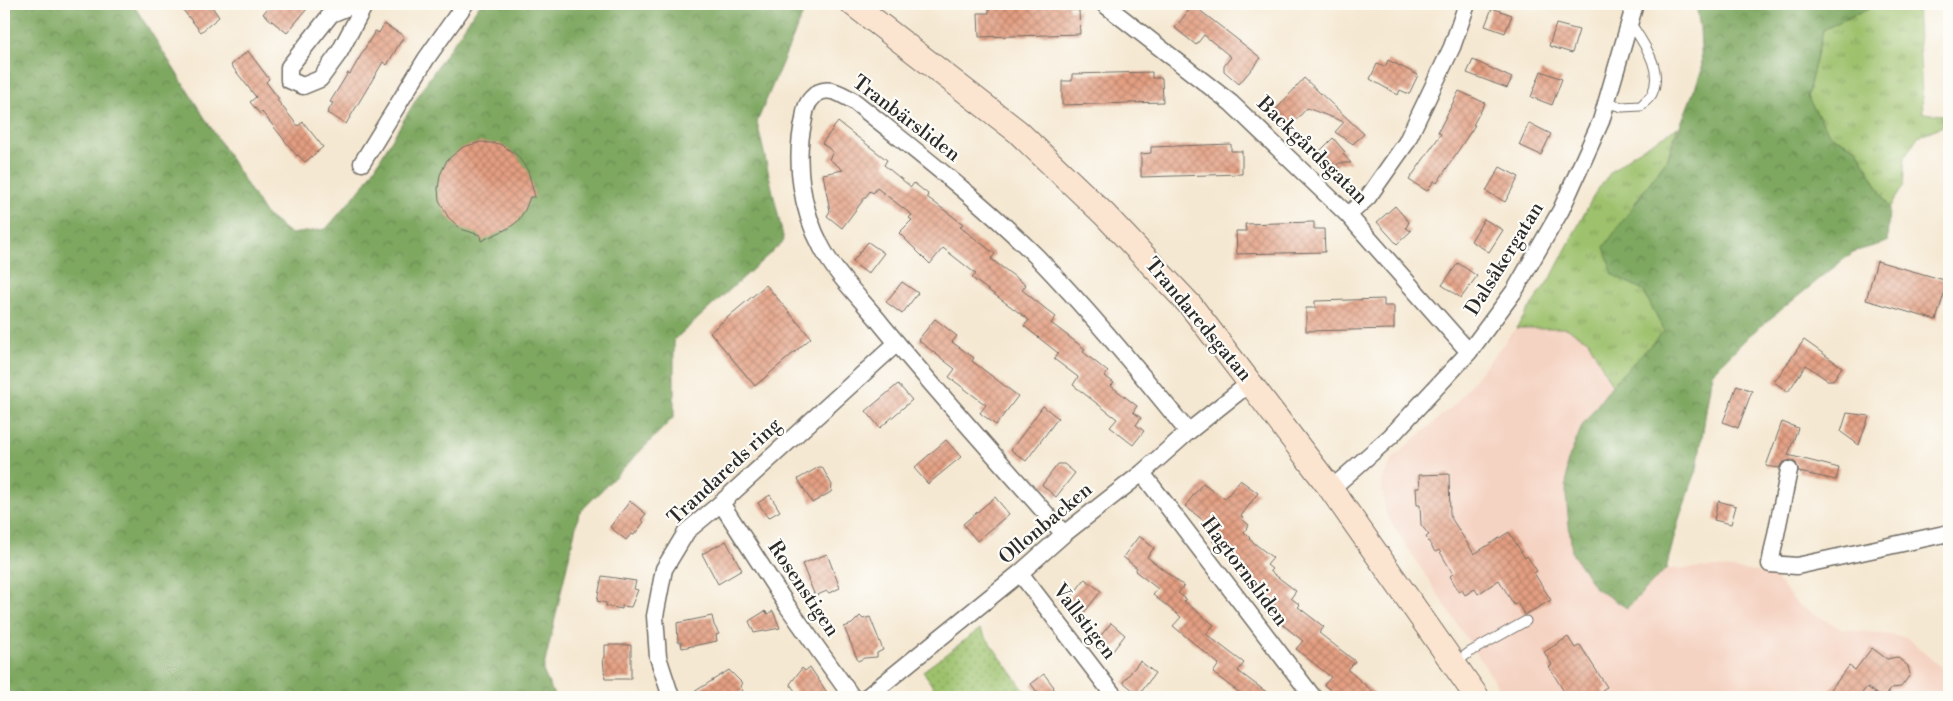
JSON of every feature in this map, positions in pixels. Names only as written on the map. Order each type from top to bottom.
[{"type":"street","points":[[355,4],[331,14],[289,67],[289,80],[303,86],[320,79],[339,53],[365,4]]},
{"type":"street","points":[[362,163],[421,68],[464,4]]},
{"type":"street","name":"Trandaredsgatan","points":[[853,4],[1003,119],[1031,144],[1104,214],[1191,306],[1332,489],[1476,697]]},
{"type":"street","name":"Backgårdsgatan","points":[[1104,4],[1232,103],[1348,215],[1469,352]]},
{"type":"street","points":[[1348,215],[1368,198],[1406,142],[1452,47],[1467,4]]},
{"type":"street","name":"Dalsåkergatan","points":[[1332,489],[1391,436],[1469,352],[1515,290],[1561,210],[1601,121],[1635,4]]},
{"type":"street","name":"Tranbärsliden","points":[[1064,534],[897,343],[832,264],[822,248],[812,227],[806,206],[800,164],[801,132],[807,106],[818,93],[825,90],[842,94],[856,102],[959,186],[1036,256],[1112,337],[1188,432]]},
{"type":"street","name":"Trandareds ring","points":[[671,697],[658,657],[655,616],[664,569],[687,531],[721,503],[897,343]]},
{"type":"street","name":"Ollonbacken","points":[[867,697],[1020,574],[1064,534],[1142,473],[1188,432],[1251,382]]},
{"type":"street","points":[[1790,470],[1770,564],[1797,566],[1949,533]]},
{"type":"street","name":"Hagtornsliden","points":[[1142,473],[1313,697]]},
{"type":"street","name":"Rosenstigen","points":[[721,503],[788,607],[852,697]]},
{"type":"street","name":"Vallstigen","points":[[1020,574],[1115,697]]},
{"type":"lane","points":[[1606,103],[1622,107],[1641,106],[1652,94],[1655,77],[1652,58],[1630,22]]},
{"type":"lane","points":[[1454,664],[1470,652],[1526,621]]},
{"type":"shaded area","points":[[1516,328],[1566,328],[1588,340],[1612,385],[1582,426],[1627,608],[1666,569],[1716,567],[1772,574],[1798,605],[1842,629],[1907,637],[1949,675],[1949,697],[1505,697],[1386,515],[1381,482],[1394,457],[1454,405]]},
{"type":"green space","points":[[4,4],[133,4],[266,215],[291,234],[326,229],[365,184],[426,83],[480,4],[807,4],[757,122],[784,241],[674,340],[674,417],[579,513],[543,671],[555,697],[4,697]]},
{"type":"green space","points":[[1696,4],[1877,4],[1823,30],[1807,97],[1830,135],[1857,149],[1889,208],[1887,242],[1853,252],[1751,334],[1712,373],[1697,469],[1679,519],[1666,569],[1627,608],[1595,588],[1572,553],[1566,496],[1567,463],[1582,426],[1612,385],[1664,331],[1643,290],[1613,275],[1604,247],[1667,159],[1702,70],[1700,28]]},
{"type":"green space","points":[[1877,4],[1917,4],[1923,113],[1943,115],[1943,126],[1918,136],[1905,157],[1903,187],[1889,208],[1857,149],[1830,135],[1807,97],[1823,30]]},
{"type":"green space","points":[[1678,127],[1667,159],[1634,204],[1613,274],[1643,290],[1664,331],[1612,385],[1588,340],[1566,328],[1516,328],[1553,274],[1595,193],[1611,172],[1633,154]]},
{"type":"green space","points":[[980,629],[1029,697],[939,697],[923,671]]},
{"type":"building","points":[[178,4],[210,4],[219,17],[201,32]]},
{"type":"building","points":[[271,4],[311,4],[287,33],[263,14]]},
{"type":"building","points":[[1068,4],[1069,10],[1079,10],[1080,34],[979,37],[978,13],[989,13],[989,6]]},
{"type":"building","points":[[1193,5],[1261,58],[1239,84],[1224,71],[1224,66],[1231,57],[1204,35],[1196,45],[1175,28]]},
{"type":"building","points":[[1492,8],[1512,15],[1505,33],[1485,26]]},
{"type":"building","points":[[384,24],[404,36],[387,65],[383,62],[346,124],[327,113],[333,103],[330,102],[348,73],[350,74],[375,31],[379,33]]},
{"type":"building","points":[[1556,24],[1579,30],[1572,53],[1549,46]]},
{"type":"building","points":[[248,51],[269,79],[266,82],[279,99],[277,100],[298,126],[303,122],[323,147],[305,162],[297,156],[262,112],[260,114],[250,102],[256,97],[231,65]]},
{"type":"building","points":[[1388,60],[1418,75],[1409,94],[1400,90],[1398,95],[1370,79],[1377,64],[1385,67]]},
{"type":"building","points":[[1473,60],[1512,78],[1507,88],[1467,73]]},
{"type":"building","points":[[1541,71],[1562,79],[1552,105],[1531,97]]},
{"type":"building","points":[[1152,72],[1152,78],[1162,78],[1163,102],[1062,105],[1062,81],[1072,81],[1072,74]]},
{"type":"building","points":[[1304,78],[1364,134],[1353,144],[1335,132],[1344,122],[1307,108],[1290,127],[1274,112]]},
{"type":"building","points":[[1459,91],[1485,103],[1473,125],[1475,125],[1437,183],[1434,181],[1427,191],[1409,180],[1441,134],[1438,132]]},
{"type":"building","points":[[838,122],[887,160],[884,165],[911,187],[914,183],[928,194],[927,197],[963,224],[960,227],[995,254],[991,259],[1026,285],[1022,290],[1056,317],[1051,323],[1085,349],[1083,352],[1108,372],[1105,376],[1114,383],[1111,386],[1137,406],[1133,412],[1141,418],[1136,425],[1144,431],[1133,445],[1110,427],[1117,419],[1073,385],[1078,377],[1054,359],[1058,353],[1024,326],[1029,320],[972,278],[976,274],[943,248],[930,264],[899,233],[912,220],[909,218],[912,215],[877,188],[873,193],[870,191],[842,228],[827,216],[830,211],[823,174],[843,170],[829,159],[833,152],[822,143]]},
{"type":"building","points":[[1529,123],[1551,134],[1541,155],[1519,145]]},
{"type":"building","points":[[1333,138],[1345,152],[1343,154],[1351,163],[1339,163],[1333,169],[1318,153]]},
{"type":"building","points":[[481,142],[500,144],[517,155],[528,171],[535,197],[530,197],[518,221],[509,228],[481,241],[480,235],[461,229],[448,217],[439,200],[438,189],[440,175],[447,160],[463,147]]},
{"type":"building","points":[[1231,144],[1231,151],[1242,151],[1242,174],[1141,177],[1141,154],[1151,153],[1151,147]]},
{"type":"building","points":[[1500,167],[1519,177],[1505,202],[1486,191]]},
{"type":"building","points":[[1395,206],[1409,222],[1406,228],[1411,231],[1397,244],[1377,222]]},
{"type":"building","points":[[1484,219],[1503,230],[1489,252],[1471,241]]},
{"type":"building","points":[[1314,222],[1314,229],[1324,229],[1325,252],[1237,254],[1236,231],[1246,231],[1245,224]]},
{"type":"building","points":[[868,242],[884,253],[868,274],[852,262]]},
{"type":"building","points":[[1877,261],[1948,281],[1936,320],[1866,300]]},
{"type":"building","points":[[1458,263],[1477,276],[1461,298],[1442,285]]},
{"type":"building","points":[[902,282],[918,293],[902,314],[886,302]]},
{"type":"building","points":[[766,285],[811,338],[755,386],[710,332]]},
{"type":"building","points":[[1384,299],[1384,306],[1394,306],[1394,329],[1306,331],[1306,308],[1315,308],[1315,301]]},
{"type":"building","points":[[935,319],[957,336],[952,342],[974,358],[972,361],[1018,396],[996,425],[980,413],[986,405],[949,377],[955,369],[918,340]]},
{"type":"building","points":[[1804,340],[1842,367],[1833,380],[1827,380],[1806,365],[1788,392],[1774,382]]},
{"type":"building","points":[[898,384],[912,400],[880,428],[866,411]]},
{"type":"building","points":[[1737,385],[1752,391],[1738,428],[1723,422]]},
{"type":"building","points":[[1043,406],[1058,418],[1026,461],[1011,450]]},
{"type":"building","points":[[1847,413],[1869,416],[1859,445],[1841,432]]},
{"type":"building","points":[[1782,422],[1798,428],[1788,455],[1839,468],[1836,480],[1799,472],[1796,463],[1790,460],[1782,463],[1779,468],[1766,466]]},
{"type":"building","points":[[946,440],[961,457],[928,484],[914,468]]},
{"type":"building","points":[[1058,464],[1064,464],[1075,473],[1056,497],[1042,485]]},
{"type":"building","points":[[822,467],[832,485],[831,492],[812,503],[798,479]]},
{"type":"building","points":[[1449,474],[1450,516],[1474,554],[1509,532],[1525,558],[1527,556],[1537,571],[1534,573],[1551,600],[1525,615],[1517,603],[1514,605],[1499,580],[1478,594],[1475,589],[1465,595],[1462,590],[1459,592],[1450,576],[1453,574],[1439,550],[1435,552],[1426,537],[1429,535],[1421,525],[1420,505],[1417,505],[1416,488],[1420,488],[1419,475]]},
{"type":"building","points":[[1240,480],[1258,493],[1241,516],[1249,525],[1244,532],[1249,539],[1273,558],[1267,565],[1272,569],[1270,571],[1296,591],[1291,598],[1300,605],[1298,607],[1324,627],[1319,633],[1355,661],[1348,670],[1379,697],[1339,697],[1324,685],[1331,677],[1296,649],[1303,641],[1268,613],[1275,604],[1240,577],[1247,568],[1212,541],[1219,533],[1185,506],[1203,483],[1225,499]]},
{"type":"building","points":[[770,495],[780,511],[768,518],[758,503]]},
{"type":"building","points":[[995,497],[1009,514],[977,541],[963,524]]},
{"type":"building","points":[[630,501],[646,514],[641,520],[644,522],[634,535],[631,534],[626,540],[610,527]]},
{"type":"building","points":[[1718,501],[1736,506],[1731,524],[1714,520]]},
{"type":"building","points":[[1139,536],[1154,548],[1147,557],[1184,586],[1178,593],[1186,599],[1184,601],[1214,625],[1206,634],[1244,663],[1238,671],[1273,697],[1245,697],[1213,673],[1219,664],[1173,626],[1181,617],[1153,595],[1158,589],[1135,571],[1137,568],[1123,557]]},
{"type":"building","points":[[726,541],[742,570],[718,584],[702,554]]},
{"type":"building","points":[[827,554],[840,588],[815,596],[802,564]]},
{"type":"building","points":[[602,576],[636,581],[634,589],[638,590],[631,607],[622,606],[622,609],[606,606],[606,603],[597,601]]},
{"type":"building","points":[[1085,579],[1101,591],[1080,618],[1064,606]]},
{"type":"building","points":[[765,611],[768,614],[773,611],[780,628],[754,633],[749,621]]},
{"type":"building","points":[[712,616],[719,634],[716,635],[717,641],[682,648],[681,642],[678,642],[677,623]]},
{"type":"building","points":[[860,616],[863,619],[870,617],[883,650],[877,653],[877,657],[864,658],[858,661],[844,627],[852,624]]},
{"type":"building","points":[[1111,623],[1125,635],[1109,656],[1094,644]]},
{"type":"building","points":[[1568,637],[1575,648],[1580,645],[1607,687],[1602,690],[1606,697],[1567,697],[1549,667],[1552,665],[1544,652]]},
{"type":"building","points":[[605,645],[631,645],[631,679],[605,679],[603,658],[605,658]]},
{"type":"building","points":[[1872,648],[1887,659],[1897,657],[1908,666],[1910,675],[1901,687],[1891,688],[1884,697],[1880,697],[1867,687],[1859,697],[1825,697],[1849,666],[1855,670]]},
{"type":"building","points":[[1140,661],[1155,673],[1139,695],[1123,682]]},
{"type":"building","points":[[810,667],[830,697],[799,697],[790,684],[802,668],[805,671]]},
{"type":"building","points":[[729,670],[742,683],[740,686],[743,691],[733,697],[686,697]]},
{"type":"building","points":[[1044,674],[1060,697],[1041,697],[1031,684]]}]
